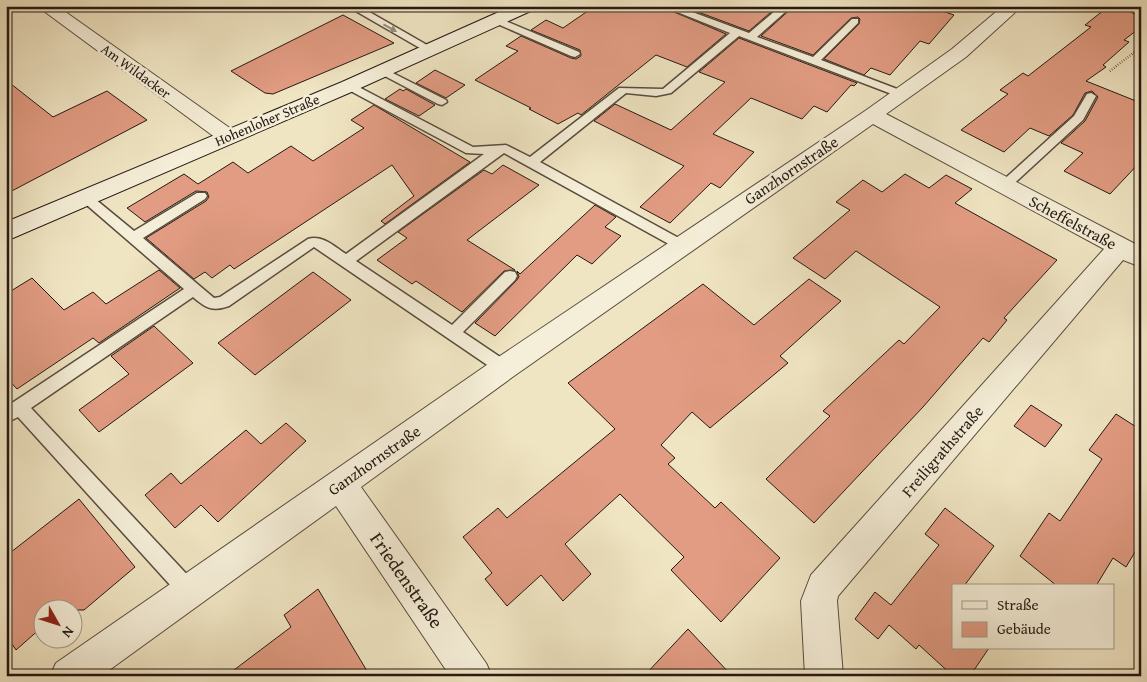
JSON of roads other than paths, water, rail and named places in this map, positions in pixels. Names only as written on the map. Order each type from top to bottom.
[{"type":"street","name":"Am Wildacker","points":[[45,6],[227,136]]},
{"type":"street","name":"Hohenloher Straße","points":[[6,232],[227,136],[349,86],[527,6]]},
{"type":"street","name":"Ganzhornstraße","points":[[69,676],[504,368],[872,115],[959,52],[1014,6]]},
{"type":"street","name":"Scheffelstraße","points":[[872,115],[1131,252]]},
{"type":"street","name":"Freiligrathstraße","points":[[824,676],[819,601],[823,587],[1131,252]]},
{"type":"street","name":"Friedenstraße","points":[[340,484],[473,676]]},
{"type":"lane","points":[[352,6],[429,50]]},
{"type":"lane","points":[[667,6],[901,94]]},
{"type":"lane","points":[[751,37],[787,6]]},
{"type":"lane","points":[[496,20],[575,54]]},
{"type":"lane","points":[[814,62],[855,21]]},
{"type":"lane","points":[[531,163],[623,90],[632,89],[660,93],[667,91],[738,32]]},
{"type":"lane","points":[[383,71],[442,102]]},
{"type":"lane","points":[[349,86],[470,150],[506,149],[681,245]]},
{"type":"lane","name":"Scheffelstraße","points":[[1004,186],[1079,118],[1091,96]]},
{"type":"lane","points":[[346,261],[499,149]]},
{"type":"lane","points":[[133,238],[202,196]]},
{"type":"lane","points":[[85,197],[209,302],[216,304],[224,302],[305,246],[313,242],[319,243],[504,368]]},
{"type":"lane","points":[[453,333],[510,276]]},
{"type":"lane","points":[[188,590],[13,412],[194,289]]}]
